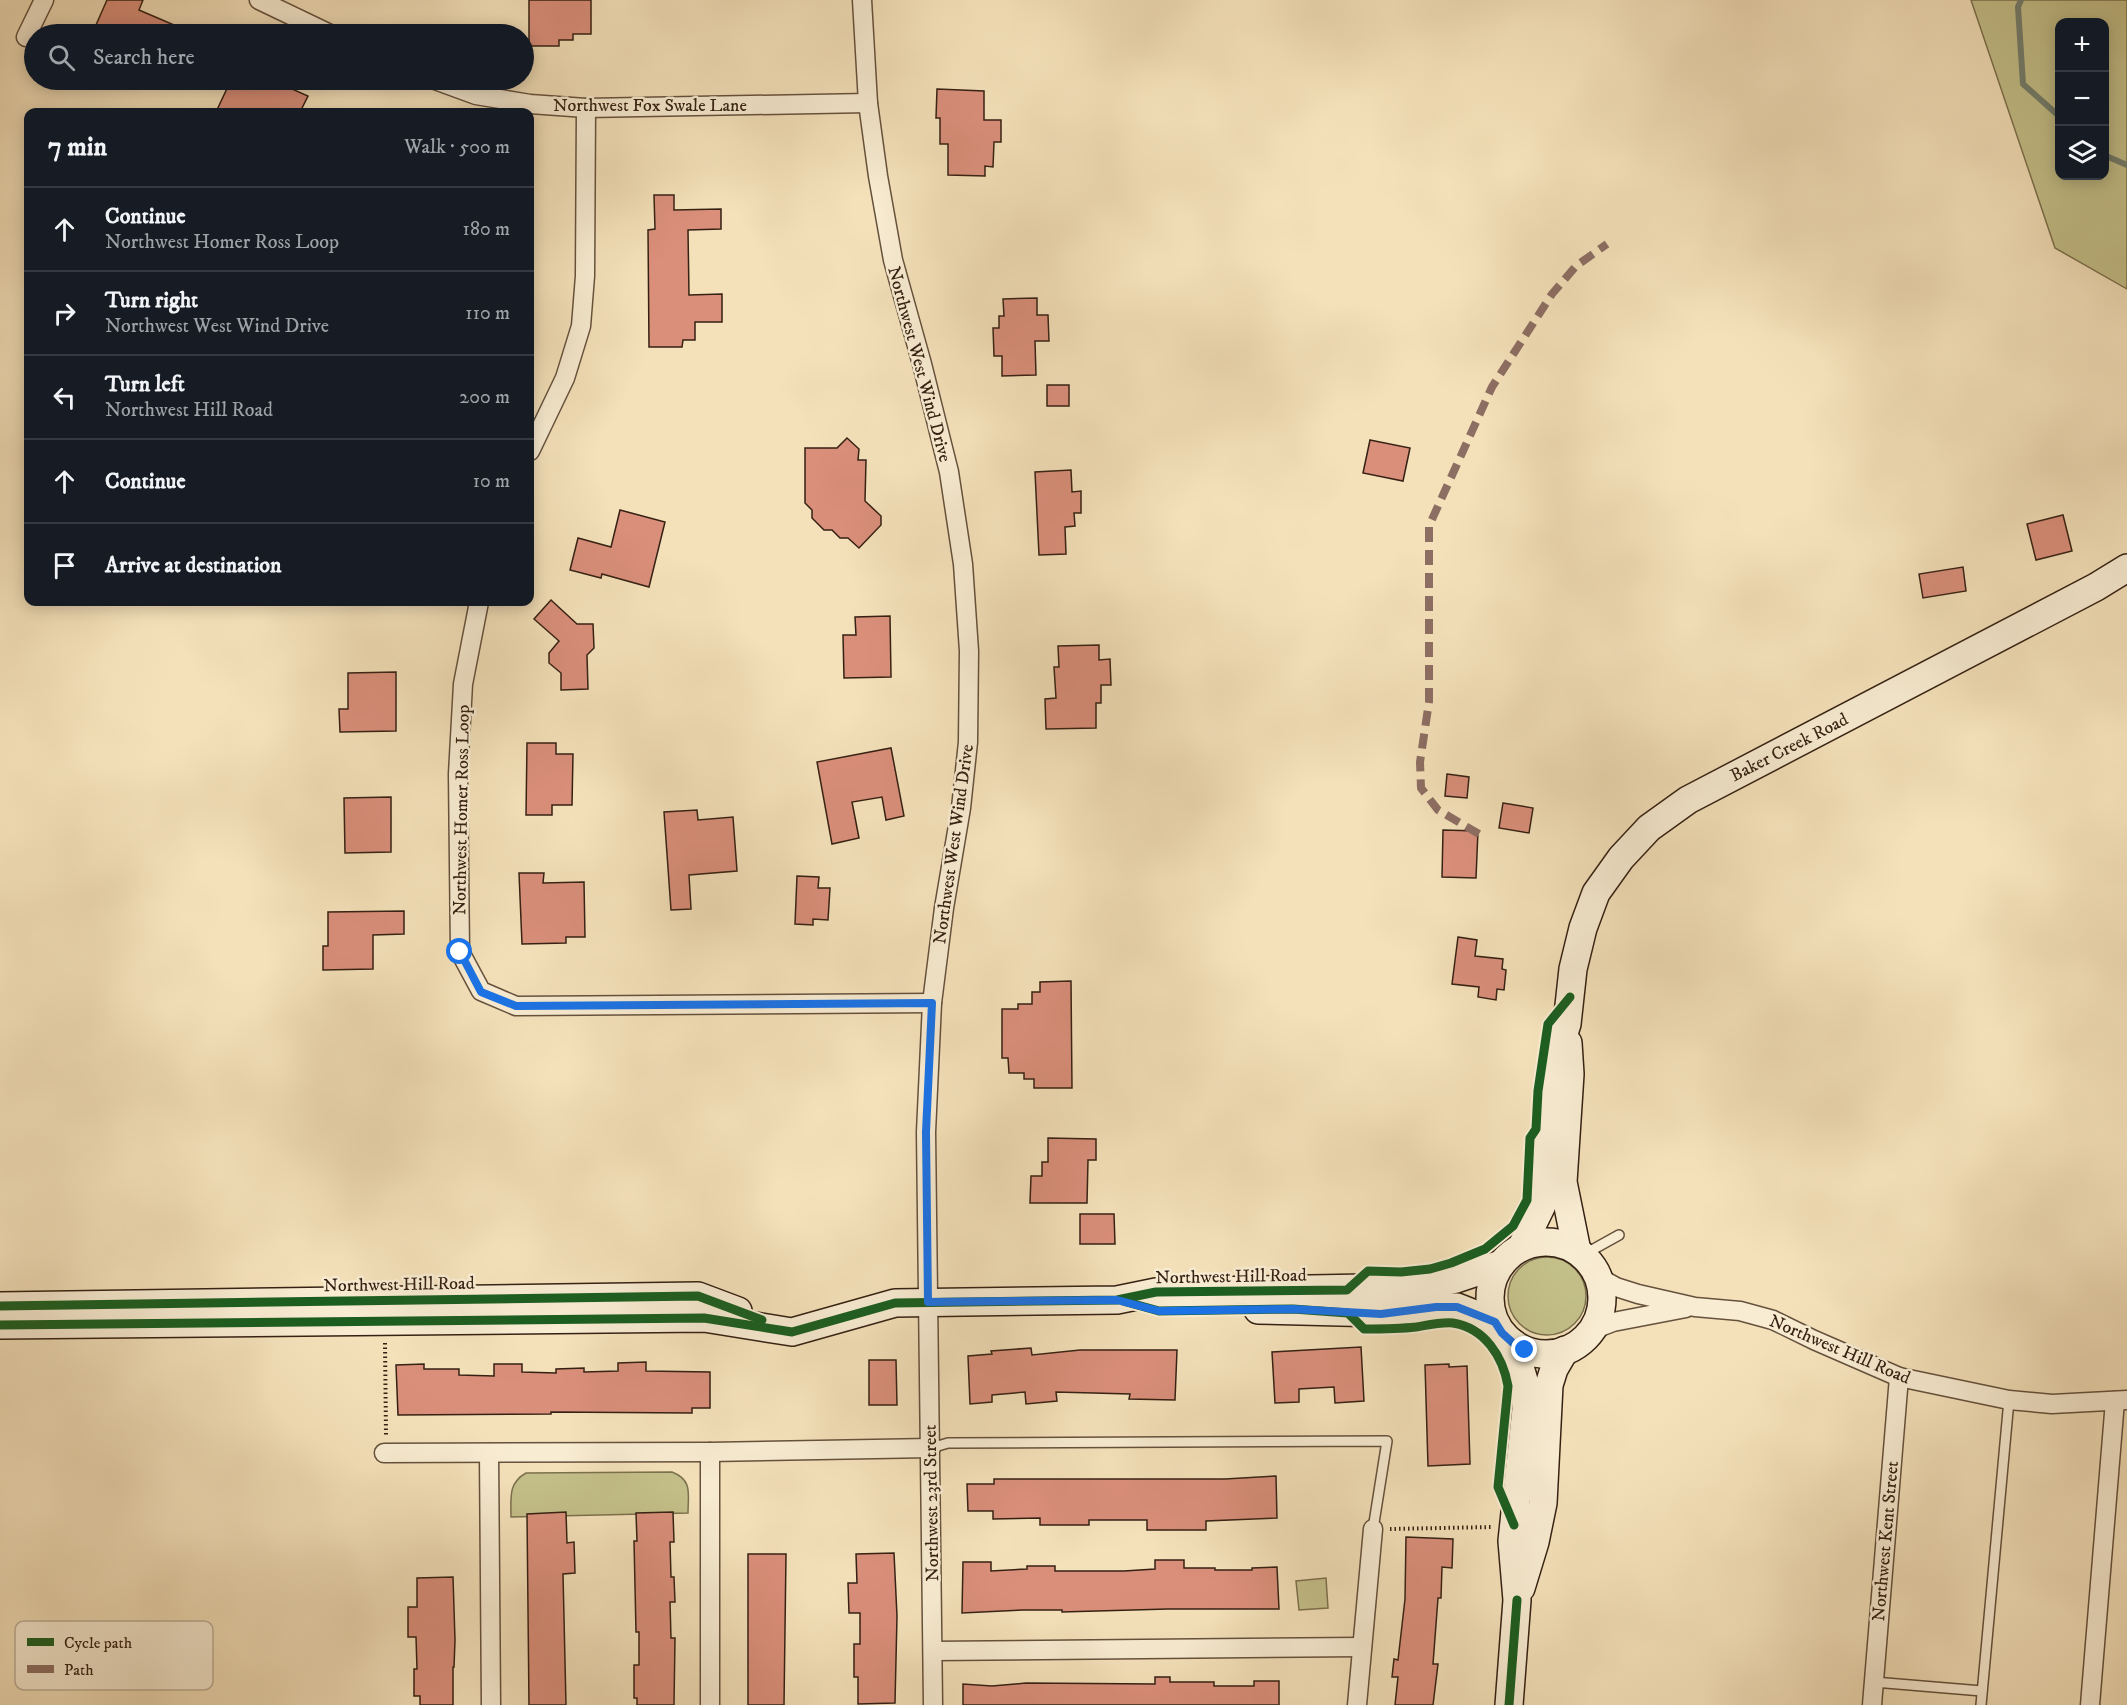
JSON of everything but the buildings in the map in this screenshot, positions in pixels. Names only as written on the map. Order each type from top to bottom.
[{"type":"main road","name":"Baker Creek Road","points":[[1586,1261],[1563,1182],[1570,1074],[1567,1024],[1575,958],[1582,928],[1596,893],[1621,858],[1649,828],[1688,800],[2096,587],[2127,568]]},
{"type":"main road","name":"Baker Creek Road","points":[[1522,1246],[1542,1205],[1546,1179],[1547,1108],[1551,1074],[1567,1024]]},
{"type":"main road","points":[[1550,1241],[1564,1244],[1586,1261],[1602,1291],[1602,1305],[1592,1330],[1580,1342],[1552,1354],[1538,1353],[1525,1350],[1502,1333],[1495,1322],[1490,1292],[1494,1277],[1510,1254],[1522,1246],[1550,1241]]},
{"type":"main road","name":"Northwest Hill Road","points":[[0,1325],[704,1318],[792,1332],[895,1303],[1117,1300],[1156,1292],[1420,1287],[1456,1279],[1501,1264]]},
{"type":"main road","name":"Northwest Hill Road","points":[[0,1306],[698,1296],[792,1332]]},
{"type":"main road","name":"Northwest Hill Road","points":[[1117,1300],[1159,1311],[1293,1309],[1381,1314],[1436,1307],[1457,1307],[1495,1322]]},
{"type":"main road","points":[[1509,1705],[1518,1600],[1512,1541],[1525,1401],[1525,1384],[1513,1343]]},
{"type":"main road","points":[[1518,1600],[1535,1542],[1543,1503],[1549,1385],[1554,1369],[1565,1350]]},
{"type":"street","points":[[32,24],[44,0]]},
{"type":"street","points":[[259,0],[309,24]]},
{"type":"street","name":"Northwest West Wind Drive","points":[[862,0],[868,103],[878,176],[893,260],[949,472],[963,564],[969,651],[968,741],[961,808],[944,908],[932,1003],[926,1132],[928,1302]]},
{"type":"street","name":"Northwest Fox Swale Lane","points":[[464,90],[531,104],[586,108],[868,103]]},
{"type":"street","points":[[534,443],[565,378],[581,326],[585,276],[586,108]]},
{"type":"street","name":"Northwest Homer Ross Loop","points":[[478,606],[464,684],[458,774],[460,952],[481,992],[516,1006],[932,1003]]},
{"type":"street","name":"Northwest Hill Road","points":[[1586,1261],[1616,1287],[1695,1307],[1740,1311],[1773,1320],[1899,1377],[2009,1400],[2052,1404],[2121,1400]]},
{"type":"street","name":"Northwest 23rd Street","points":[[928,1302],[933,1705]]},
{"type":"street","name":"Northwest Hill Road","points":[[1592,1330],[1613,1322],[1695,1307]]},
{"type":"street","name":"Northwest Kent Street","points":[[1872,1705],[1899,1377]]},
{"type":"street","points":[[2090,1705],[2121,1400]]},
{"type":"street","points":[[385,1444],[489,1453],[931,1448]]},
{"type":"street","points":[[710,1452],[710,1705]]},
{"type":"street","points":[[489,1453],[490,1705]]},
{"type":"street","points":[[1357,1705],[1362,1647],[1380,1529]]},
{"type":"street","points":[[933,1651],[1362,1647]]},
{"type":"lane","points":[[1586,1261],[1619,1235]]},
{"type":"lane","points":[[1981,1705],[2009,1400]]},
{"type":"lane","points":[[931,1448],[948,1443],[1387,1441],[1380,1529]]},
{"type":"lane","points":[[1874,1682],[1982,1691]]},
{"type":"path","points":[[385,1444],[386,1337]]},
{"type":"path","points":[[1380,1529],[1492,1527]]},
{"type":"shaded area","points":[[1971,0],[2127,0],[2127,289],[2055,248]]},
{"type":"shaded area","points":[[1539,1257],[1555,1257],[1569,1263],[1580,1274],[1586,1288],[1586,1304],[1580,1318],[1569,1329],[1555,1335],[1539,1335],[1525,1329],[1514,1318],[1508,1304],[1508,1288],[1514,1274],[1525,1263]]},
{"type":"shaded area","points":[[672,1472],[683,1479],[688,1488],[688,1513],[511,1517],[513,1486],[526,1473]]},
{"type":"shaded area","points":[[1326,1578],[1328,1608],[1299,1610],[1296,1581]]},
{"type":"waterway","points":[[2021,0],[2018,7],[2023,84],[2055,113]]},
{"type":"waterway","points":[[2109,157],[2127,165]]},
{"type":"marked path","points":[[1479,834],[1438,810],[1421,788],[1420,762],[1429,702],[1429,526],[1492,387],[1552,294],[1576,266],[1607,244]]},
{"type":"cycle path","points":[[0,1325],[704,1318],[792,1332],[895,1303],[1117,1300],[1156,1292],[1347,1290],[1368,1271],[1401,1272],[1430,1269],[1451,1263],[1485,1249],[1513,1226],[1527,1200],[1530,1138],[1536,1129],[1538,1091],[1548,1024],[1570,997]]},
{"type":"cycle path","points":[[0,1306],[698,1296],[762,1320]]},
{"type":"cycle path","points":[[1123,1301],[1159,1311],[1293,1309],[1348,1313],[1364,1329],[1453,1323],[1474,1331],[1491,1346],[1506,1375],[1508,1386],[1498,1487],[1514,1525]]},
{"type":"cycle path","points":[[1509,1705],[1517,1600]]},
{"type":"route","points":[[460,952],[481,992],[516,1006],[932,1003],[926,1132],[928,1302],[1117,1300],[1159,1311],[1293,1309],[1381,1314],[1436,1307],[1457,1307],[1495,1322],[1502,1333],[1525,1350]]}]
